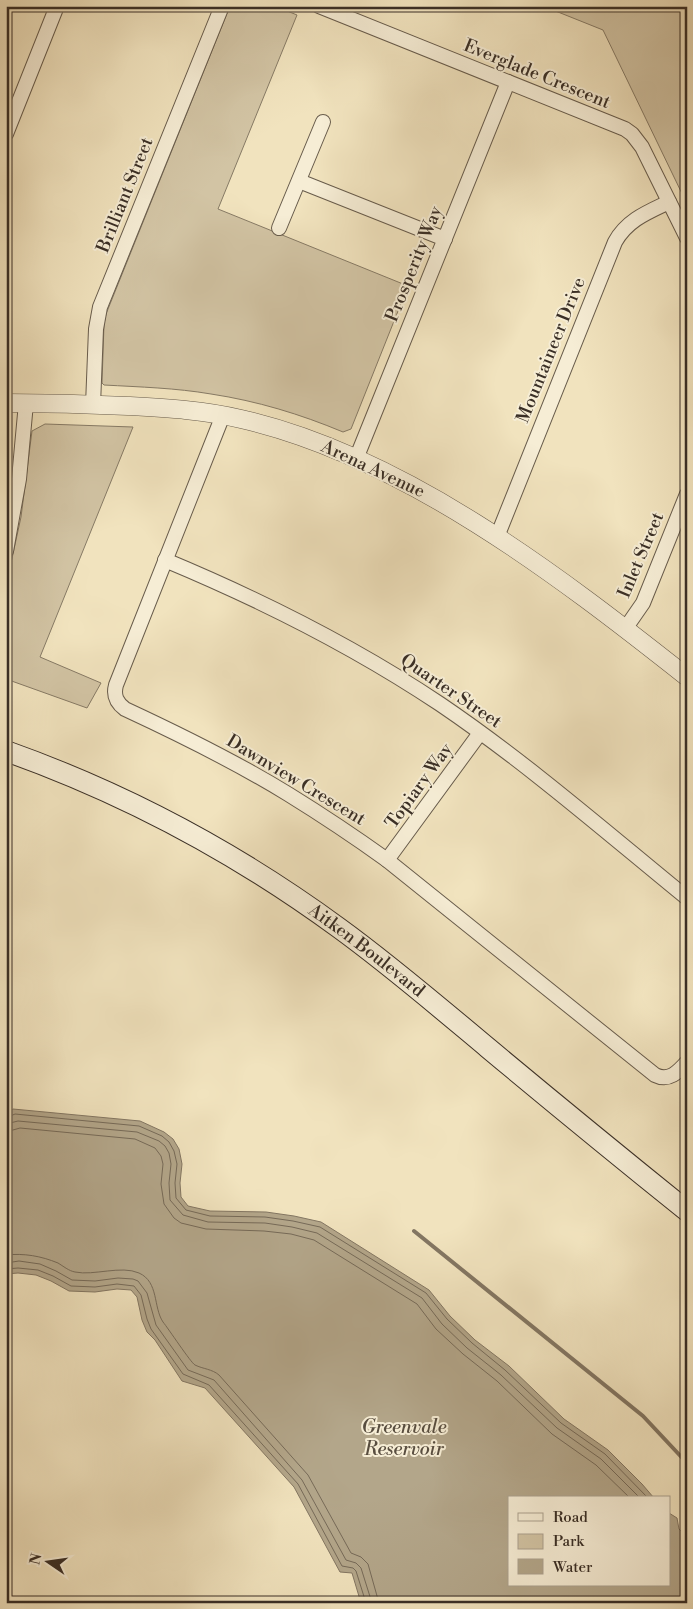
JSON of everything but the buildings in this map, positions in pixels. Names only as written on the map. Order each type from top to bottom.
[{"type":"main road","name":"Aitken Boulevard","points":[[6,750],[78,779],[136,806],[212,847],[291,895],[339,928],[419,991],[687,1211]]},
{"type":"street","points":[[6,134],[58,6]]},
{"type":"street","name":"Brilliant Street","points":[[93,405],[96,329],[100,307],[222,6]]},
{"type":"street","name":"Everglade Crescent","points":[[319,6],[617,126],[632,134],[642,147],[687,238]]},
{"type":"street","name":"Prosperity Way","points":[[356,459],[508,82]]},
{"type":"street","points":[[279,228],[323,122]]},
{"type":"street","points":[[299,180],[445,240]]},
{"type":"street","name":"Mountaineer Drive","points":[[497,537],[615,242],[620,233],[632,221],[669,202]]},
{"type":"street","name":"Arena Avenue","points":[[6,403],[153,407],[223,415],[292,433],[356,459],[432,498],[497,537],[625,629],[687,678]]},
{"type":"street","points":[[6,551],[19,479],[26,403]]},
{"type":"street","name":"Dawnview Crescent","points":[[223,415],[116,685],[114,694],[118,704],[220,755],[289,794],[387,860],[655,1075],[668,1078],[687,1062]]},
{"type":"street","name":"Inlet Street","points":[[625,629],[643,603],[687,494]]},
{"type":"street","name":"Quarter Street","points":[[165,560],[244,594],[328,636],[412,686],[480,733],[553,789],[687,898]]},
{"type":"street","name":"Topiary Way","points":[[387,860],[480,733]]},
{"type":"green space","points":[[230,6],[275,6],[297,15],[218,209],[408,286],[351,429],[343,432],[311,419],[245,400],[198,392],[104,385],[102,383],[106,314]]},
{"type":"green space","points":[[557,6],[687,6],[687,204],[603,30],[553,10]]},
{"type":"green space","points":[[45,424],[133,427],[40,657],[101,683],[87,708],[6,679],[6,586],[21,517],[32,431]]},
{"type":"water","name":"Greenvale Reservoir","points":[[13,1109],[140,1121],[164,1132],[173,1139],[179,1149],[182,1164],[181,1197],[188,1206],[210,1211],[266,1212],[321,1222],[429,1290],[450,1316],[475,1340],[509,1366],[564,1419],[608,1450],[652,1496],[508,1496],[508,1586],[670,1586],[670,1514],[677,1518],[679,1529],[687,1537],[687,1603],[361,1603],[352,1573],[340,1572],[294,1487],[205,1388],[182,1381],[155,1340],[147,1332],[142,1320],[137,1297],[131,1290],[69,1291],[36,1275],[6,1274],[6,1118],[8,1118],[10,1111]]},
{"type":"waterway","points":[[414,1231],[643,1416],[687,1463]]}]
